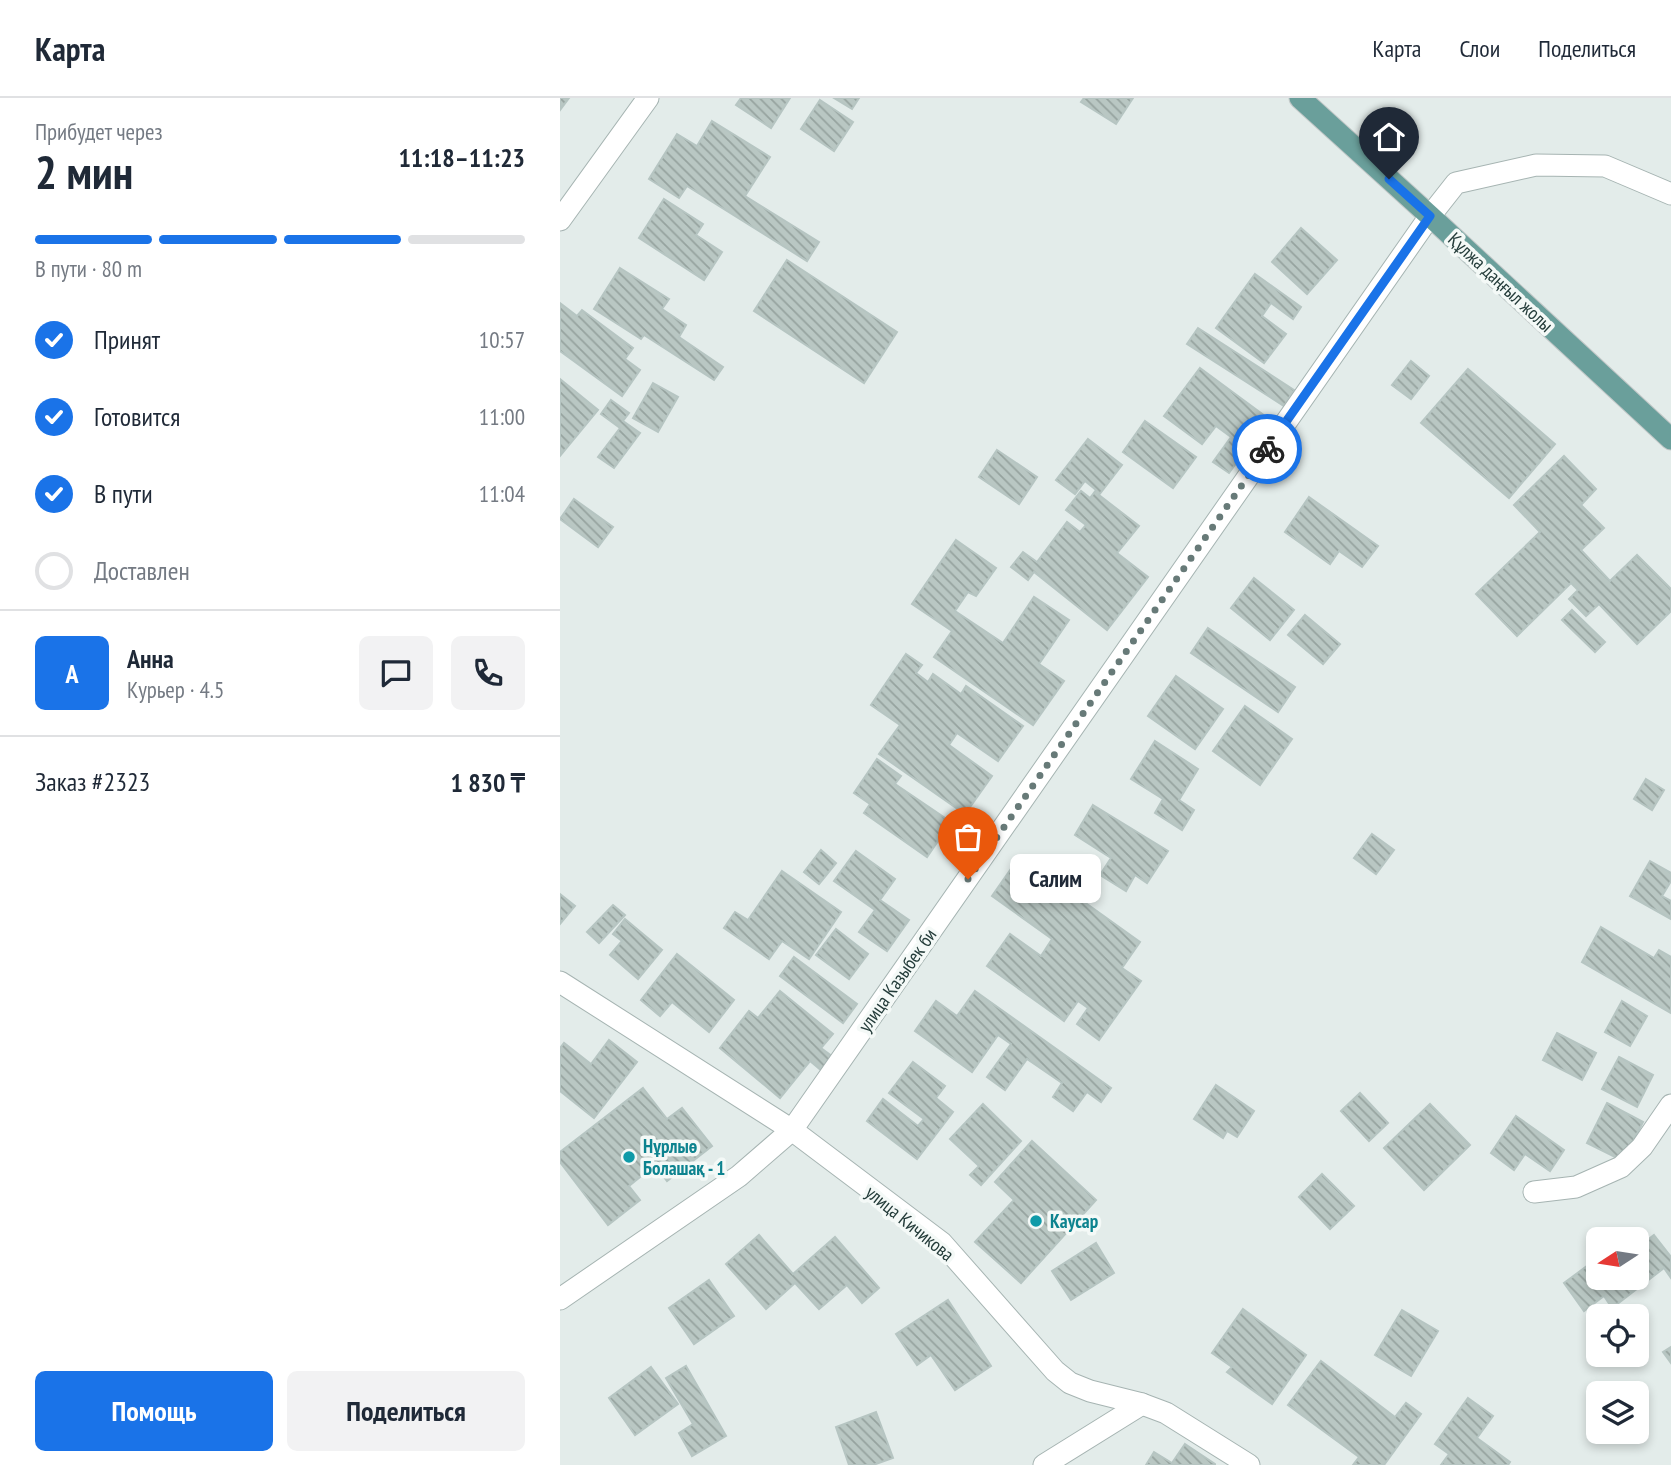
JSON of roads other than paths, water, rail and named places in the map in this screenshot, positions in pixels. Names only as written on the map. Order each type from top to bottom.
[{"type":"main road","name":"Құлжа даңғыл жолы","points":[[1300,98],[1671,439]]},
{"type":"street","points":[[560,220],[648,98]]},
{"type":"street","name":"улица Казыбек би","points":[[560,1299],[739,1176],[792,1130],[1430,216],[1456,183],[1536,164],[1605,166],[1671,194]]},
{"type":"street","name":"улица Кичикова","points":[[560,982],[792,1130],[942,1243],[1055,1371],[1070,1383],[1166,1413],[1249,1465]]},
{"type":"street","points":[[1534,1192],[1576,1187],[1621,1167],[1642,1147],[1671,1105]]},
{"type":"street","points":[[1044,1465],[1142,1404]]},
{"type":"place","name":"Салим","points":[[968,879]]},
{"type":"place","name":"Нұрлыө Болашақ - 1","points":[[629,1157]]},
{"type":"place","name":"Каусар","points":[[1036,1221]]}]
